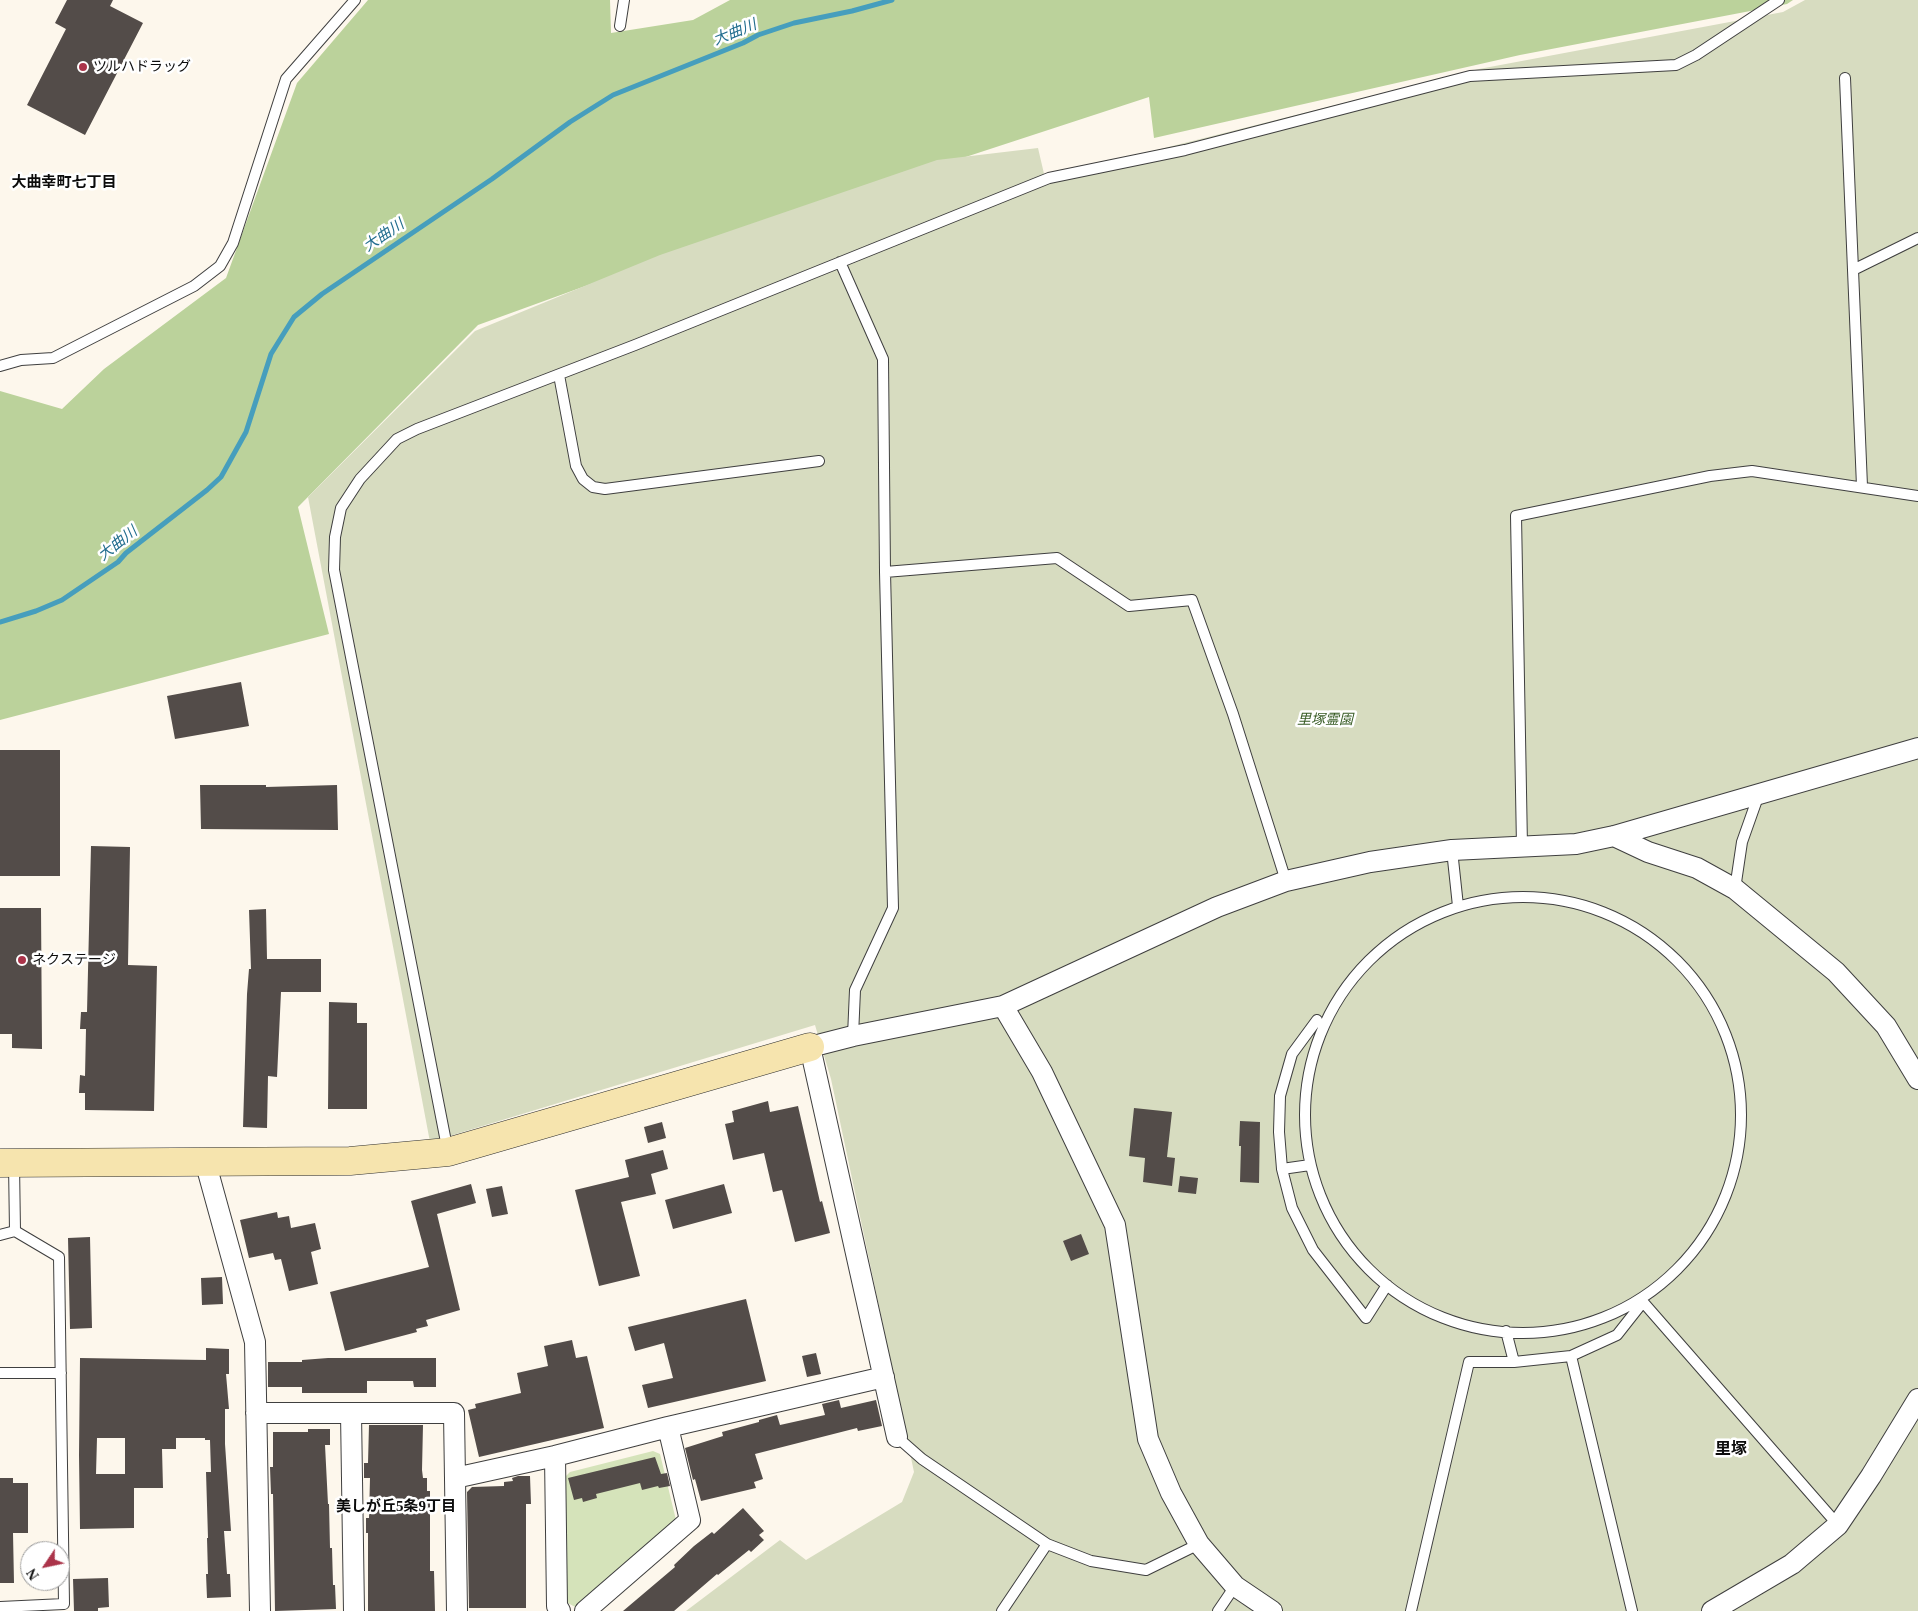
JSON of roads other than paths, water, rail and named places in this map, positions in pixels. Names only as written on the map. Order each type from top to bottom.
[{"type":"street","points":[[7,1163],[350,1161],[448,1152],[810,1047],[853,1036],[1002,1006],[1216,907],[1286,881],[1370,862],[1452,850],[1576,844],[1614,836],[1918,748]]},
{"type":"street","points":[[1614,836],[1648,852],[1697,868],[1735,889],[1836,972],[1886,1026],[1918,1079]]},
{"type":"street","points":[[1002,1006],[1042,1072],[1115,1225],[1148,1439],[1171,1493],[1199,1544],[1235,1586],[1272,1611]]},
{"type":"street","points":[[810,1047],[897,1437]]},
{"type":"street","points":[[205,1161],[255,1342],[260,1611]]},
{"type":"street","points":[[455,1478],[555,1456],[668,1427],[884,1377]]},
{"type":"street","points":[[1713,1611],[1792,1564],[1838,1525],[1871,1476],[1918,1399]]},
{"type":"street","points":[[256,1413],[454,1413],[457,1611]]},
{"type":"street","points":[[351,1413],[354,1611]]},
{"type":"street","points":[[585,1611],[690,1520],[668,1427]]},
{"type":"street","points":[[555,1456],[557,1606],[560,1611]]},
{"type":"lane","points":[[0,366],[21,360],[53,358],[194,286],[220,266],[233,243],[286,79],[355,0]]},
{"type":"lane","points":[[620,26],[624,0]]},
{"type":"lane","points":[[448,1152],[334,570],[334,537],[341,508],[360,479],[397,439],[417,429],[559,375],[1049,178],[1185,150],[1470,76],[1676,64],[1696,55],[1779,0]]},
{"type":"lane","points":[[1845,78],[1862,486]]},
{"type":"lane","points":[[1853,270],[1918,238]]},
{"type":"lane","points":[[840,262],[883,359],[885,572],[893,908],[855,990],[853,1036]]},
{"type":"lane","points":[[559,375],[576,466],[583,479],[593,487],[605,489],[819,461]]},
{"type":"lane","points":[[1522,846],[1516,516],[1710,476],[1752,471],[1862,486],[1918,496]]},
{"type":"lane","points":[[885,572],[1056,558],[1129,606],[1192,600],[1233,714],[1286,881]]},
{"type":"lane","points":[[1735,889],[1742,842],[1759,794]]},
{"type":"lane","points":[[1452,850],[1458,906]]},
{"type":"lane","points":[[1387,1285],[1366,1318],[1313,1250],[1292,1208],[1282,1169],[1279,1132],[1280,1096],[1292,1054],[1346,979],[1384,942],[1416,921],[1458,906],[1505,899],[1571,902],[1636,927],[1689,971],[1721,1027],[1740,1100],[1736,1175],[1704,1247],[1671,1281],[1643,1302],[1617,1335],[1571,1356],[1514,1362],[1469,1362],[1411,1611]]},
{"type":"lane","points":[[1319,1018],[1306,1096],[1310,1165],[1345,1240],[1387,1285],[1419,1306],[1453,1320],[1506,1331],[1573,1327],[1643,1302]]},
{"type":"lane","points":[[7,1163],[15,1231]]},
{"type":"lane","points":[[1282,1169],[1310,1165]]},
{"type":"lane","points":[[0,1235],[15,1231],[60,1257],[64,1604],[0,1608]]},
{"type":"lane","points":[[1643,1302],[1838,1525]]},
{"type":"lane","points":[[1506,1331],[1514,1362]]},
{"type":"lane","points":[[1571,1356],[1632,1611]]},
{"type":"lane","points":[[0,1373],[61,1374]]},
{"type":"lane","points":[[897,1437],[922,1459],[1046,1544],[1091,1561],[1146,1570],[1199,1544]]},
{"type":"lane","points":[[1002,1611],[1046,1544]]},
{"type":"lane","points":[[1218,1611],[1235,1586]]},
{"type":"waterway","name":"大曲川","points":[[0,622],[36,611],[62,600],[118,562],[126,553],[221,477],[246,432],[271,354],[294,317],[322,294],[492,179],[570,122],[613,95],[743,43],[758,35],[794,23],[852,11],[892,0]]},
{"type":"place","name":"ツルハドラッグ","points":[[83,67]]},
{"type":"place","name":"ネクステージ","points":[[22,960]]},
{"type":"district","name":"大曲幸町七丁目","points":[[64,183]]},
{"type":"district","name":"里塚","points":[[1731,1450]]},
{"type":"district","name":"美しが丘5条9丁目","points":[[396,1507]]},
{"type":"park label","name":"里塚霊園","points":[[1325,720]]}]
